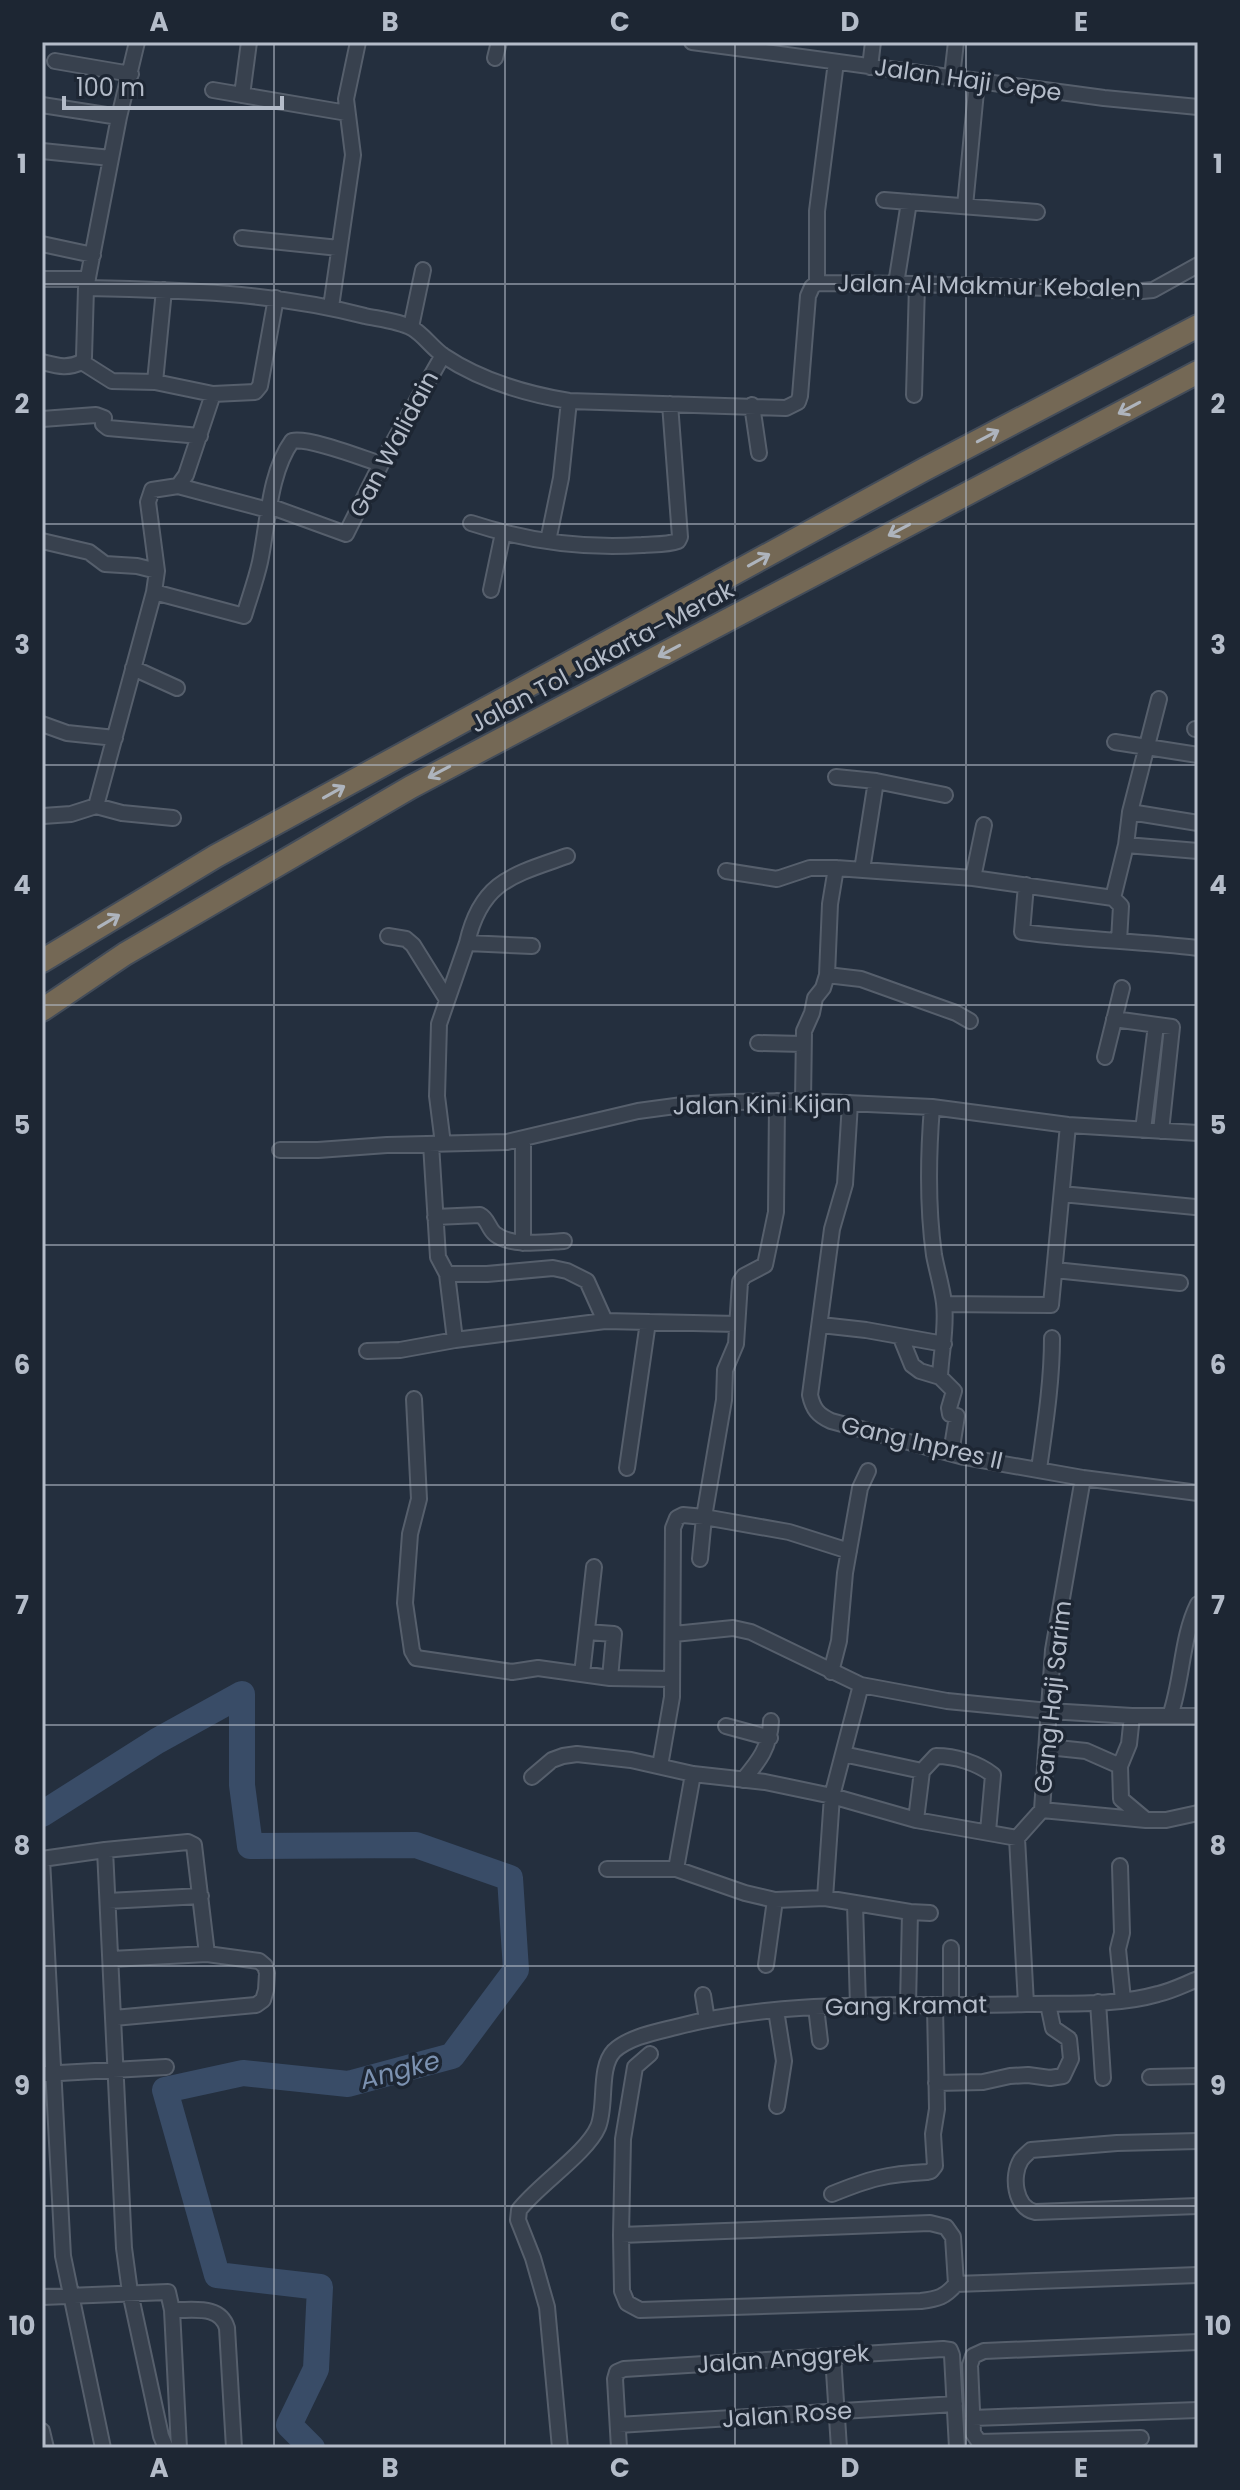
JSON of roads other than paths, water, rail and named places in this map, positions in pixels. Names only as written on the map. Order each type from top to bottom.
[{"type":"highway","name":"Jalan Tol Jakarta–Merak","points":[[42,961],[216,856],[925,469],[1198,326]]},
{"type":"highway","name":"Jalan Tol Jakarta–Merak","points":[[42,1010],[125,954],[411,787],[1198,372]]},
{"type":"street","points":[[82,362],[87,284],[119,117],[137,42]]},
{"type":"street","points":[[242,95],[249,42]]},
{"type":"street","points":[[331,307],[353,155],[346,99],[358,42]]},
{"type":"street","points":[[495,58],[499,42]]},
{"type":"street","name":"Jalan Haji Cepe","points":[[692,42],[1104,98],[1198,107]]},
{"type":"street","points":[[870,67],[873,42]]},
{"type":"street","points":[[952,77],[956,42]]},
{"type":"street","points":[[55,61],[131,74]]},
{"type":"street","points":[[817,283],[817,211],[836,62]]},
{"type":"street","points":[[965,206],[977,81]]},
{"type":"street","points":[[213,90],[347,113]]},
{"type":"street","points":[[42,105],[119,117]]},
{"type":"street","points":[[42,151],[111,158]]},
{"type":"street","points":[[884,200],[1037,212]]},
{"type":"street","points":[[896,284],[909,202]]},
{"type":"street","points":[[242,238],[339,248]]},
{"type":"street","points":[[42,244],[93,255]]},
{"type":"street","name":"Jalan Al Makmur Kebalen","points":[[42,279],[276,298],[331,307],[411,327],[443,355],[474,372],[538,396],[569,401],[786,408],[798,402],[808,296],[817,283],[1142,291],[1153,290],[1198,265]]},
{"type":"street","points":[[411,327],[423,270]]},
{"type":"street","points":[[914,395],[917,284]]},
{"type":"street","points":[[155,382],[164,290]]},
{"type":"street","points":[[82,362],[112,381],[155,382],[213,394],[255,392],[276,298]]},
{"type":"street","name":"Gan Walidain","points":[[268,508],[346,534],[381,464],[443,355]]},
{"type":"street","points":[[42,362],[71,367],[82,362]]},
{"type":"street","points":[[178,486],[186,475],[213,394]]},
{"type":"street","points":[[548,541],[561,478],[569,401]]},
{"type":"street","points":[[471,523],[503,533],[584,546],[618,547],[678,541],[670,404]]},
{"type":"street","points":[[752,405],[759,453]]},
{"type":"street","points":[[42,419],[96,415],[104,418],[103,424],[108,428],[200,436]]},
{"type":"street","points":[[154,592],[244,616],[260,564],[268,508],[285,452],[295,439],[381,464]]},
{"type":"street","points":[[96,806],[154,592],[157,571],[149,495],[152,490],[178,486],[268,508]]},
{"type":"street","points":[[491,590],[503,533]]},
{"type":"street","points":[[42,541],[89,552],[105,564],[157,571]]},
{"type":"street","points":[[133,668],[177,688]]},
{"type":"street","points":[[1113,898],[1126,845],[1130,812],[1159,699]]},
{"type":"street","points":[[42,724],[67,733],[115,738]]},
{"type":"street","points":[[1115,742],[1198,755]]},
{"type":"street","points":[[836,777],[876,781],[945,795]]},
{"type":"street","points":[[862,870],[876,781]]},
{"type":"street","points":[[43,816],[71,814],[96,806],[122,813],[173,818]]},
{"type":"street","points":[[1130,812],[1198,823]]},
{"type":"street","points":[[973,878],[984,825]]},
{"type":"street","points":[[1126,845],[1198,851]]},
{"type":"street","points":[[455,1340],[447,1274],[438,1257],[435,1217],[439,1024],[480,905],[497,885],[518,873],[567,856]]},
{"type":"street","points":[[803,1101],[804,1031],[827,975],[830,904],[836,868]]},
{"type":"street","points":[[726,871],[777,879],[800,870],[836,868],[973,878],[1113,898],[1121,906],[1119,941]]},
{"type":"street","points":[[1026,885],[1022,932],[1083,940],[1198,948]]},
{"type":"street","points":[[388,936],[406,939],[413,945],[446,998]]},
{"type":"street","points":[[467,943],[532,946]]},
{"type":"street","points":[[827,975],[861,979],[956,1013],[970,1021]]},
{"type":"street","points":[[1105,1057],[1122,988]]},
{"type":"street","points":[[1114,1019],[1170,1026],[1172,1030],[1161,1131]]},
{"type":"street","points":[[1143,1130],[1156,1025]]},
{"type":"street","points":[[758,1043],[803,1044]]},
{"type":"street","points":[[1147,1100],[1164,1102]]},
{"type":"street","points":[[700,1559],[724,1400],[725,1370],[736,1344],[740,1282],[744,1276],[765,1265],[776,1212],[777,1101]]},
{"type":"street","name":"Jalan Kini Kijan","points":[[280,1150],[483,1144],[523,1139],[663,1107],[777,1101],[932,1107],[1068,1125],[1198,1133]]},
{"type":"street","name":"Gang Inpres II","points":[[850,1103],[845,1184],[832,1229],[810,1395],[818,1415],[951,1453],[1083,1478],[1198,1493]]},
{"type":"street","points":[[932,1107],[927,1160],[929,1209],[944,1304],[940,1377]]},
{"type":"street","points":[[944,1304],[1051,1305],[1068,1125]]},
{"type":"street","points":[[523,1139],[523,1243]]},
{"type":"street","points":[[1062,1194],[1195,1207]]},
{"type":"street","points":[[435,1217],[482,1215],[494,1233],[523,1243],[564,1241]]},
{"type":"street","points":[[447,1274],[553,1268],[567,1271],[587,1281],[605,1321]]},
{"type":"street","points":[[1055,1270],[1180,1283]]},
{"type":"street","points":[[367,1351],[400,1350],[605,1321],[737,1324]]},
{"type":"street","points":[[627,1468],[648,1322]]},
{"type":"street","points":[[821,1325],[944,1344]]},
{"type":"street","points":[[901,1338],[912,1365],[940,1377],[954,1391],[949,1408],[950,1414],[957,1416],[951,1453]]},
{"type":"street","points":[[1039,1469],[1046,1426],[1052,1338]]},
{"type":"street","points":[[414,1399],[419,1499],[410,1534],[405,1603],[412,1651],[416,1658],[512,1672],[538,1668],[610,1678],[672,1679]]},
{"type":"street","points":[[831,1672],[839,1641],[860,1488],[868,1471]]},
{"type":"street","name":"Gang Haji Sarim","points":[[1017,1838],[1042,1810],[1053,1650],[1083,1478]]},
{"type":"street","points":[[660,1766],[672,1697],[673,1528],[677,1518],[683,1515],[704,1517],[789,1532],[849,1551]]},
{"type":"street","points":[[582,1674],[594,1567]]},
{"type":"street","points":[[1170,1716],[1181,1678],[1187,1631],[1198,1604]]},
{"type":"street","points":[[674,1634],[733,1628],[751,1632],[861,1685],[947,1701],[1132,1716],[1198,1716]]},
{"type":"street","points":[[587,1632],[614,1634],[610,1678]]},
{"type":"street","points":[[825,1898],[832,1796],[861,1685]]},
{"type":"street","points":[[1132,1716],[1129,1744],[1120,1766],[1121,1799],[1146,1820]]},
{"type":"street","points":[[743,1780],[763,1756],[770,1738],[771,1721]]},
{"type":"street","points":[[726,1726],[770,1738]]},
{"type":"street","points":[[1048,1747],[1086,1751],[1120,1766]]},
{"type":"street","points":[[532,1777],[552,1760],[577,1754],[832,1796],[916,1820],[1017,1838],[1026,2004]]},
{"type":"street","points":[[843,1754],[922,1771]]},
{"type":"street","points":[[916,1820],[922,1771],[936,1756],[948,1756],[990,1772],[994,1779],[988,1832]]},
{"type":"street","points":[[676,1869],[693,1774]]},
{"type":"street","points":[[1042,1810],[1146,1820],[1166,1820],[1198,1813]]},
{"type":"street","points":[[103,2448],[63,2256],[47,2074],[42,1859],[188,1842],[194,1845],[207,1954]]},
{"type":"street","points":[[105,1850],[124,2248],[130,2292],[166,2448]]},
{"type":"street","points":[[1120,1866],[1122,1933],[1118,1949],[1123,2000]]},
{"type":"street","points":[[607,1869],[676,1869],[775,1900],[825,1898],[930,1913]]},
{"type":"street","points":[[108,1901],[201,1896]]},
{"type":"street","points":[[766,1965],[775,1900]]},
{"type":"street","points":[[855,1904],[858,2006]]},
{"type":"street","points":[[908,2006],[910,1912]]},
{"type":"street","points":[[951,1948],[951,2006]]},
{"type":"street","points":[[111,1959],[207,1954],[259,1961],[267,1973],[263,2000],[247,2008],[114,2018]]},
{"type":"street","name":"Gang Kramat","points":[[560,2448],[547,2307],[518,2220],[519,2210],[595,2133],[602,2112],[606,2066],[616,2050],[639,2038],[707,2020],[776,2010],[1098,2002],[1160,1994],[1198,1979]]},
{"type":"street","points":[[703,1995],[707,2020]]},
{"type":"street","points":[[1098,2002],[1103,2078]]},
{"type":"street","points":[[936,2083],[983,2082],[1028,2075],[1063,2076],[1071,2059],[1069,2039],[1053,2028],[1048,2004]]},
{"type":"street","points":[[832,2194],[890,2174],[931,2171],[935,2166],[935,2006]]},
{"type":"street","points":[[816,2007],[820,2041]]},
{"type":"street","points":[[776,2010],[784,2061],[777,2106]]},
{"type":"street","points":[[621,2235],[930,2223],[946,2227],[953,2237],[956,2284],[947,2295],[921,2301],[640,2310],[627,2303],[622,2291],[621,2235],[623,2139],[635,2067],[650,2054]]},
{"type":"street","points":[[47,2074],[166,2067]]},
{"type":"street","points":[[1150,2077],[1198,2076]]},
{"type":"street","points":[[1198,2141],[1031,2150],[1020,2161],[1017,2193],[1026,2210],[1035,2212],[1198,2206]]},
{"type":"street","points":[[956,2284],[1198,2275]]},
{"type":"street","points":[[42,2297],[168,2292],[172,2310],[179,2448]]},
{"type":"street","points":[[172,2310],[211,2311],[220,2313],[224,2318],[234,2448]]},
{"type":"street","points":[[1141,2412],[1141,2443],[985,2443],[975,2438],[970,2365],[973,2356],[984,2351],[1198,2342]]},
{"type":"street","name":"Jalan Anggrek","points":[[618,2425],[615,2379],[617,2372],[624,2369],[950,2350],[955,2404]]},
{"type":"street","points":[[833,2356],[839,2448]]},
{"type":"street","points":[[955,2404],[957,2448]]},
{"type":"street","name":"Jalan Rose","points":[[618,2425],[955,2404]]},
{"type":"street","points":[[972,2418],[1198,2410]]},
{"type":"street","points":[[618,2425],[619,2448]]},
{"type":"street","points":[[42,2431],[46,2448]]},
{"type":"waterway","name":"Angke","points":[[42,1814],[157,1741],[242,1694],[242,1785],[250,1846],[416,1845],[510,1878],[516,1970],[452,2056],[348,2084],[243,2073],[165,2090],[217,2275],[320,2287],[316,2369],[289,2425],[312,2448]]}]
